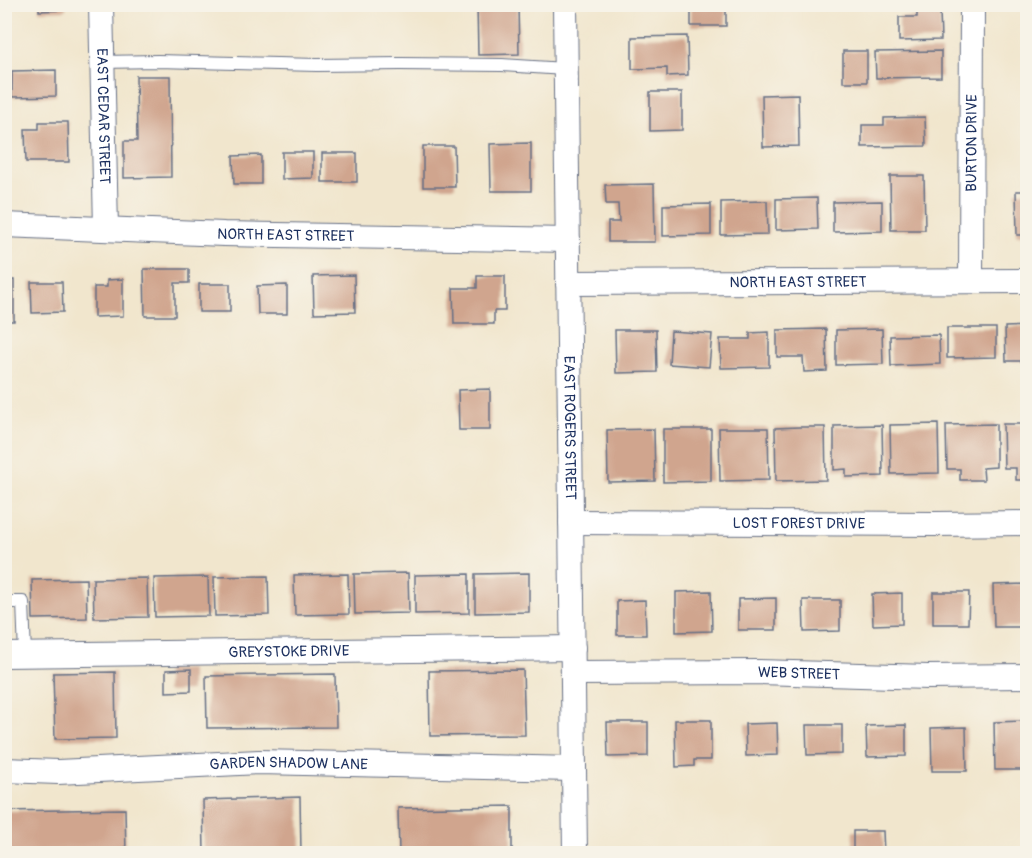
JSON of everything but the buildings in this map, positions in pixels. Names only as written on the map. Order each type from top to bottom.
[{"type":"street","name":"EAST CEDAR STREET","points":[[101,4],[106,229]]},
{"type":"street","name":"EAST ROGERS STREET","points":[[564,4],[575,854]]},
{"type":"street","name":"BURTON DRIVE","points":[[971,282],[972,4]]},
{"type":"street","name":"NORTH EAST STREET","points":[[4,225],[224,234],[568,240]]},
{"type":"street","name":"NORTH EAST STREET","points":[[568,283],[1028,280]]},
{"type":"street","name":"LOST FOREST DRIVE","points":[[571,522],[1028,523]]},
{"type":"street","name":"GREYSTOKE DRIVE","points":[[15,655],[573,648]]},
{"type":"street","name":"WEB STREET","points":[[573,673],[759,672],[928,677],[1028,676]]},
{"type":"street","name":"GARDEN SHADOW LANE","points":[[4,771],[57,772],[259,762],[574,769]]},
{"type":"lane","points":[[101,62],[502,65],[565,69]]},
{"type":"lane","points":[[4,602],[23,602],[15,655]]}]
